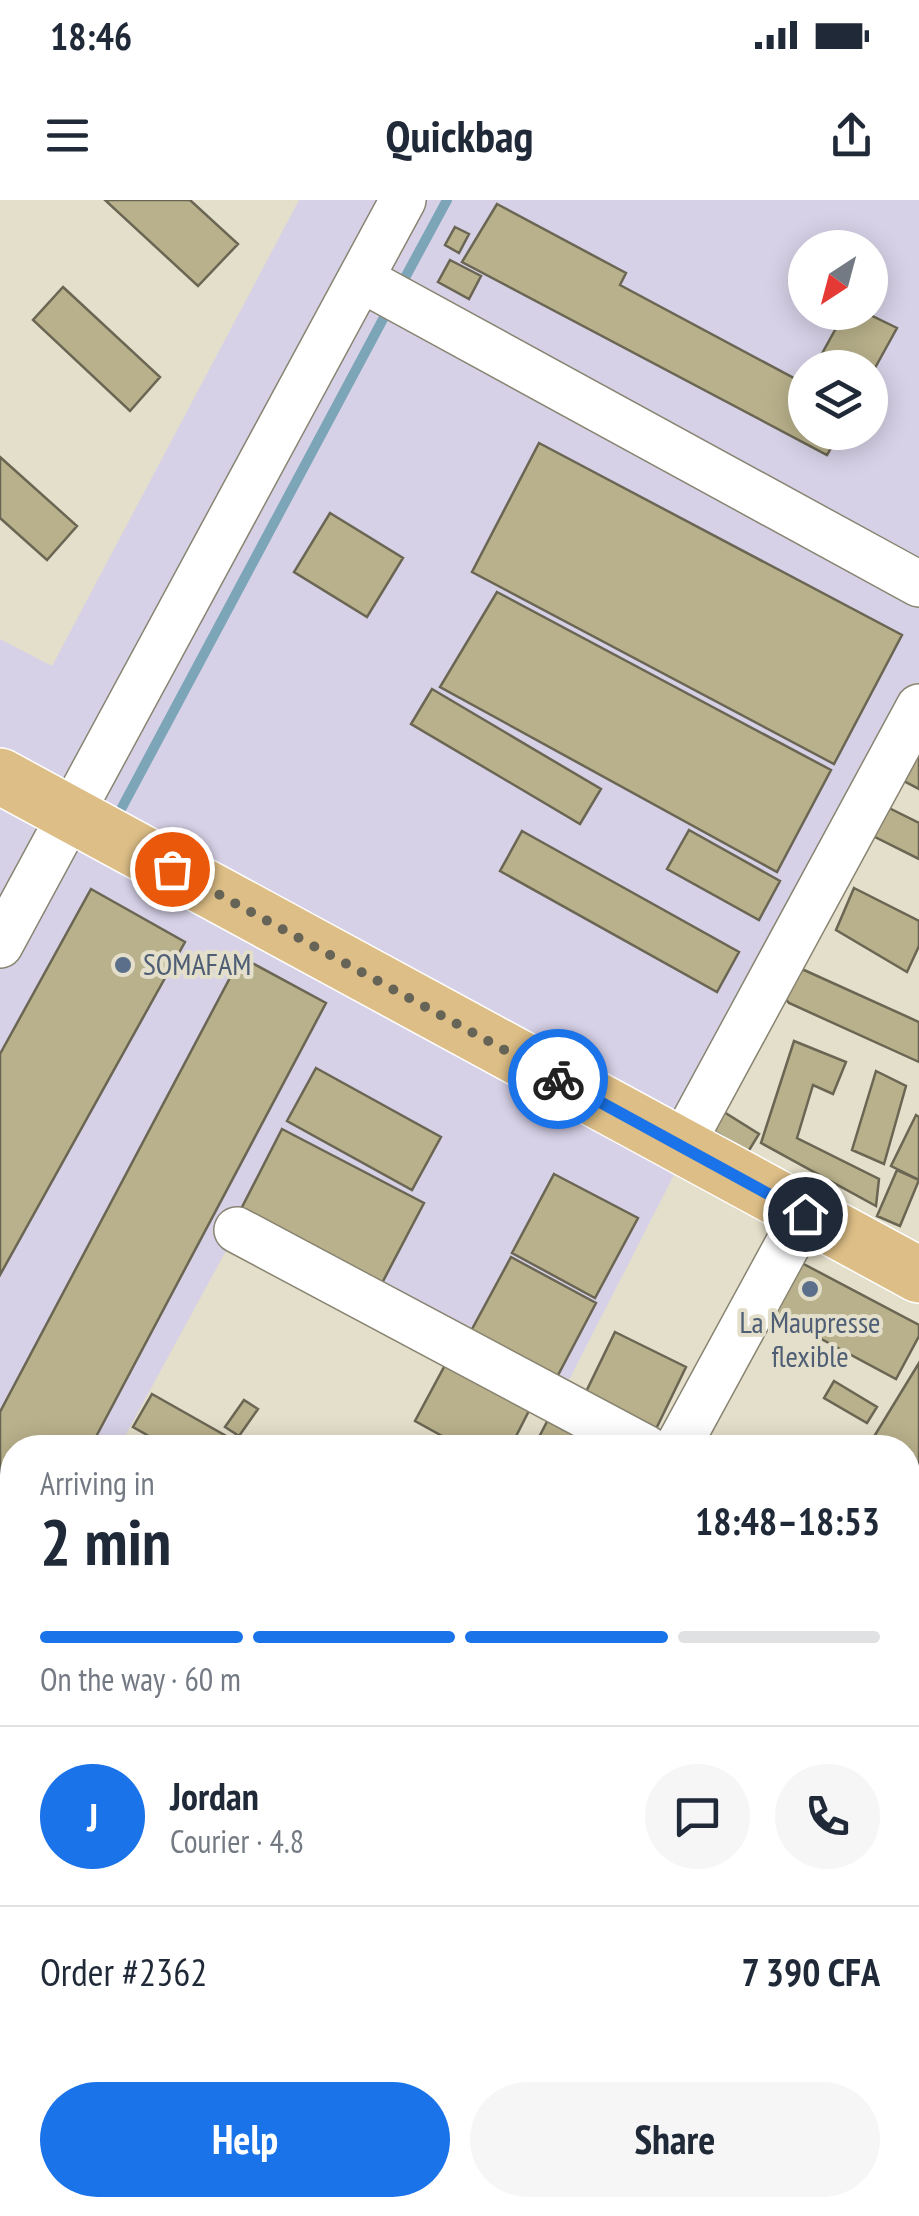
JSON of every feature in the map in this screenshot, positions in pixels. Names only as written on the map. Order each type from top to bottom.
[{"type":"main road","points":[[0,776],[919,1276]]},
{"type":"street","points":[[0,945],[403,200]]},
{"type":"street","points":[[361,279],[919,584]]},
{"type":"street","points":[[682,1146],[919,707]]},
{"type":"street","points":[[683,1435],[805,1214]]},
{"type":"street","points":[[237,1230],[622,1435]]},
{"type":"shaded area","points":[[299,200],[919,200],[919,721],[909,716],[569,1380],[245,1216],[126,1435],[0,1435],[0,639],[52,666]]},
{"type":"building","points":[[105,200],[190,200],[238,244],[198,286]]},
{"type":"building","points":[[497,204],[626,273],[620,285],[788,375],[788,434],[462,262]]},
{"type":"building","points":[[455,227],[469,234],[459,253],[445,245]]},
{"type":"building","points":[[450,260],[481,276],[469,299],[438,282]]},
{"type":"building","points":[[63,287],[160,377],[130,411],[33,320]]},
{"type":"building","points":[[888,324],[897,328],[885,350],[824,350],[835,330],[888,330]]},
{"type":"building","points":[[539,443],[902,635],[834,764],[472,572]]},
{"type":"building","points":[[0,457],[77,526],[47,560],[0,518]]},
{"type":"building","points":[[330,513],[403,558],[367,617],[294,572]]},
{"type":"building","points":[[497,592],[831,770],[777,872],[440,687]]},
{"type":"building","points":[[432,689],[601,789],[580,824],[411,724]]},
{"type":"building","points":[[919,748],[919,789],[900,779]]},
{"type":"building","points":[[885,806],[919,823],[919,859],[871,835]]},
{"type":"building","points":[[689,830],[780,881],[759,920],[667,869]]},
{"type":"building","points":[[522,831],[739,952],[717,992],[500,871]]},
{"type":"building","points":[[854,888],[919,921],[919,946],[907,972],[836,930]]},
{"type":"building","points":[[91,889],[185,942],[0,1275],[0,1054]]},
{"type":"building","points":[[241,957],[326,1003],[97,1435],[0,1435],[0,1412]]},
{"type":"building","points":[[804,970],[919,1022],[919,1062],[789,1003],[782,995],[788,972]]},
{"type":"building","points":[[794,1041],[846,1062],[833,1094],[813,1085],[797,1138],[879,1179],[876,1206],[761,1143]]},
{"type":"building","points":[[316,1068],[441,1137],[412,1190],[287,1121]]},
{"type":"building","points":[[876,1071],[906,1086],[884,1164],[852,1150]]},
{"type":"building","points":[[724,1112],[759,1134],[748,1152],[712,1130]]},
{"type":"building","points":[[916,1115],[919,1117],[919,1180],[891,1166]]},
{"type":"building","points":[[282,1129],[424,1203],[381,1285],[240,1211]]},
{"type":"building","points":[[897,1170],[919,1180],[900,1226],[877,1216]]},
{"type":"building","points":[[554,1174],[638,1218],[595,1298],[512,1253]]},
{"type":"building","points":[[511,1257],[596,1303],[557,1377],[471,1331]]},
{"type":"building","points":[[798,1261],[919,1325],[919,1336],[896,1379],[771,1312]]},
{"type":"building","points":[[615,1332],[686,1367],[655,1431],[584,1396]]},
{"type":"building","points":[[451,1354],[535,1399],[517,1435],[440,1435],[415,1421]]},
{"type":"building","points":[[919,1363],[919,1435],[875,1435]]},
{"type":"building","points":[[834,1381],[877,1407],[867,1423],[824,1398]]},
{"type":"building","points":[[152,1394],[224,1435],[147,1435],[133,1427]]},
{"type":"building","points":[[244,1400],[258,1409],[240,1435],[225,1427]]},
{"type":"building","points":[[554,1408],[597,1430],[594,1435],[540,1435]]},
{"type":"waterway","points":[[400,287],[447,200]]},
{"type":"waterway","points":[[119,813],[390,306]]},
{"type":"way so far","points":[[172,869],[558,1079]]},
{"type":"place","name":"SOMAFAM","points":[[123,965]]},
{"type":"place","name":"La Maupresse flexible","points":[[810,1289]]},
{"type":"route","points":[[558,1079],[805,1214]]}]
